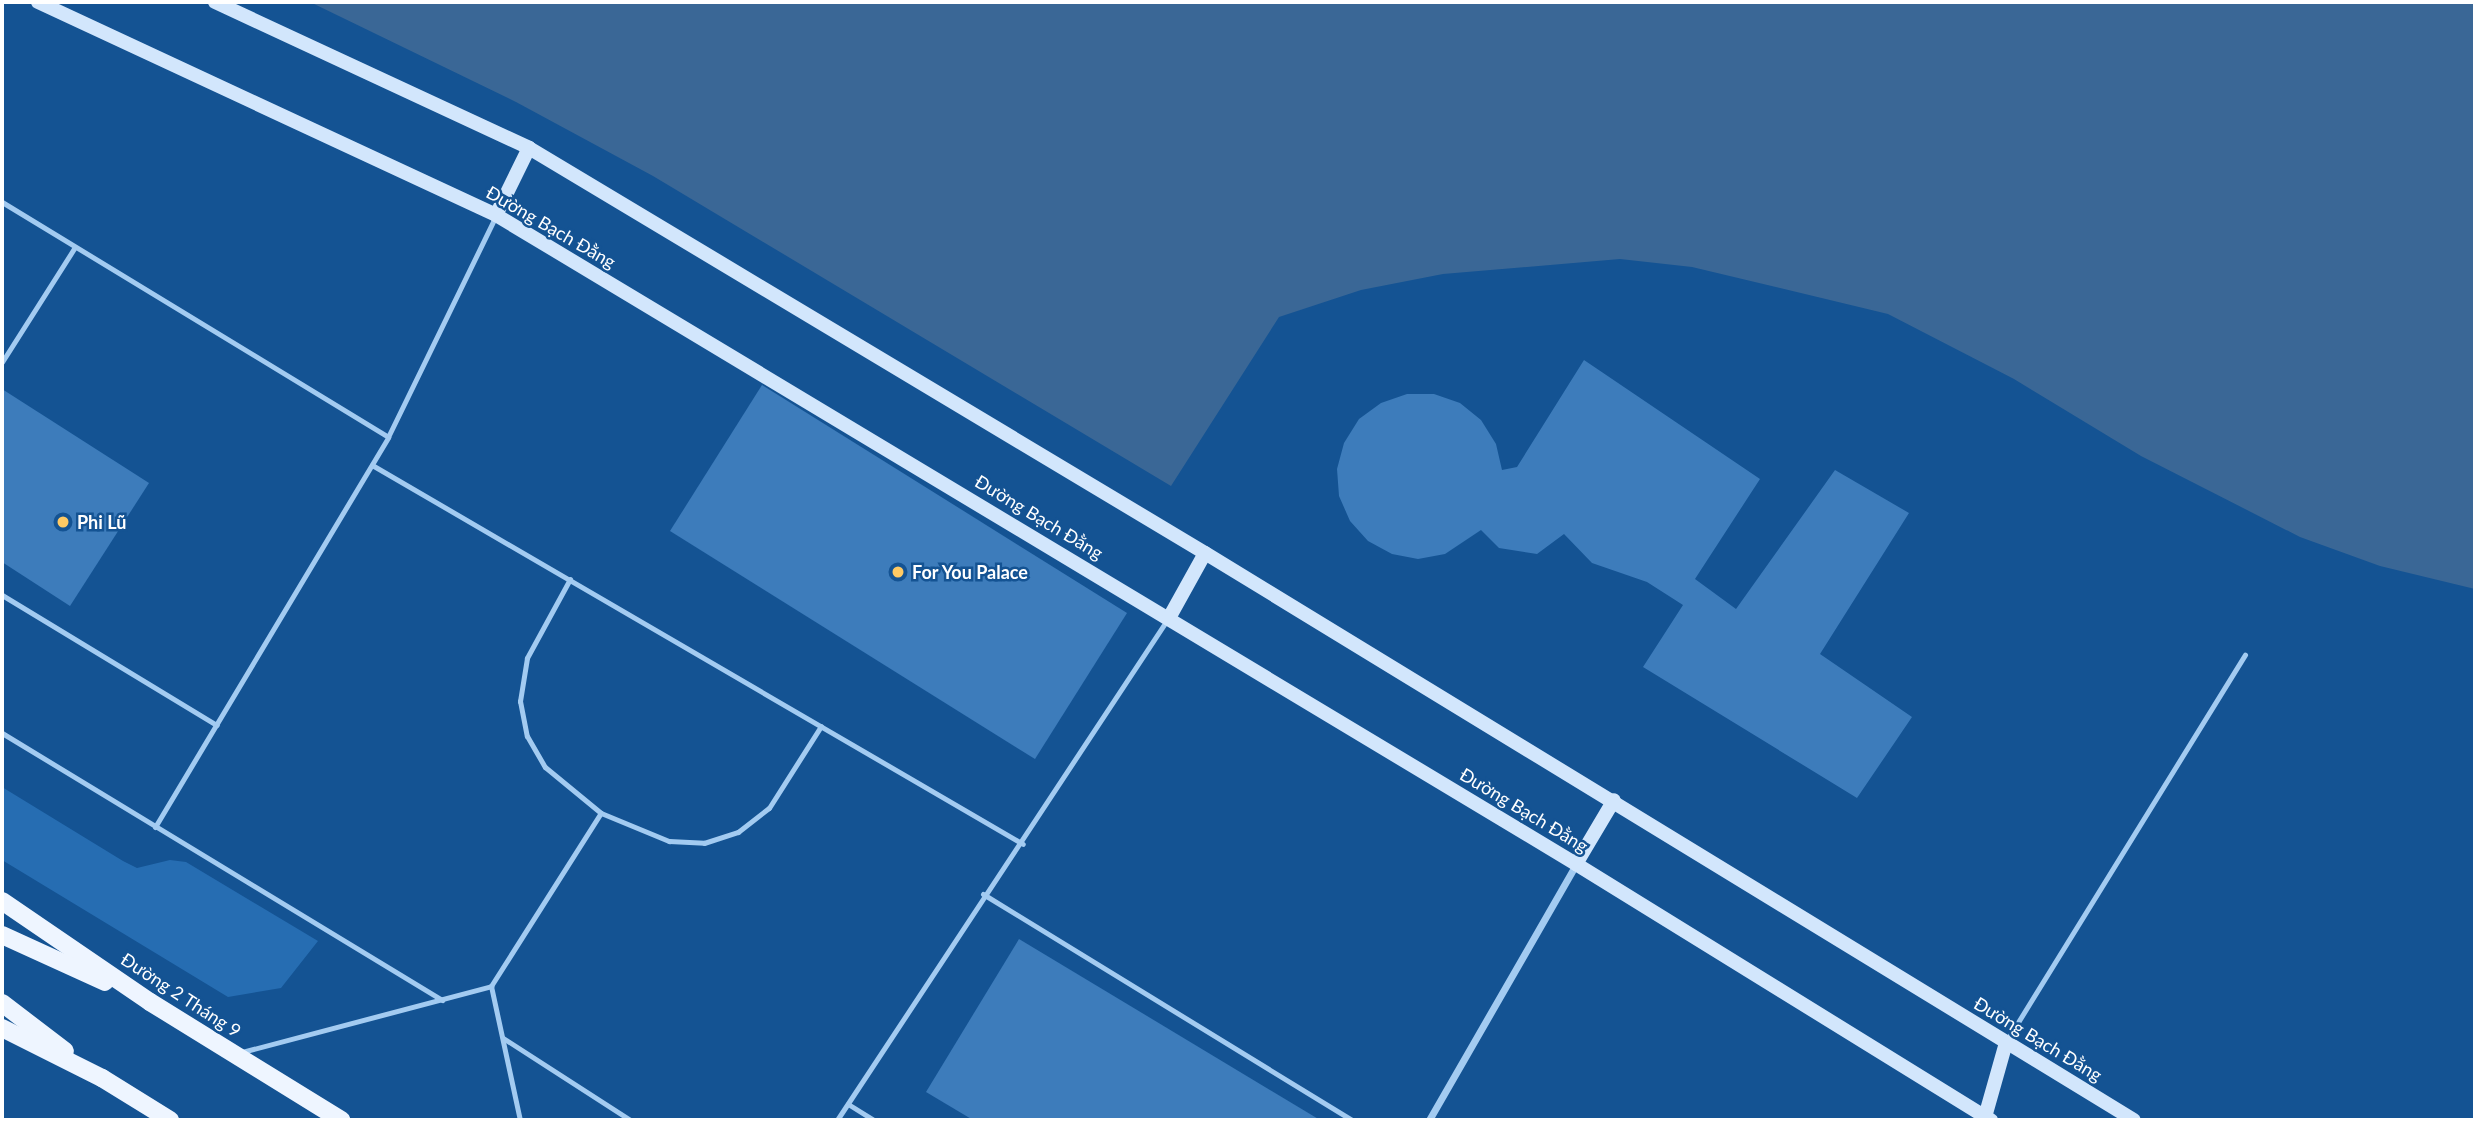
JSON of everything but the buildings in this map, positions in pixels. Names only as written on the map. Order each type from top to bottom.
[{"type":"main road","name":"Đường Bạch Đằng","points":[[38,2],[496,215],[1576,864],[1986,1119]]},
{"type":"main road","name":"Đường Bạch Đằng","points":[[215,2],[529,148],[1614,800],[2134,1120]]},
{"type":"main road","points":[[496,215],[529,148]]},
{"type":"main road","points":[[1169,618],[1205,553]]},
{"type":"main road","points":[[1576,864],[1614,800]]},
{"type":"main road","name":"Đường 2 Tháng 9","points":[[2,901],[150,1002],[341,1120]]},
{"type":"main road","points":[[2,934],[150,1002]]},
{"type":"main road","points":[[2,1003],[102,1078]]},
{"type":"main road","points":[[2,1028],[102,1078],[170,1120]]},
{"type":"main road","points":[[1986,1119],[2006,1042]]},
{"type":"street","points":[[1429,1120],[1576,864]]},
{"type":"lane","points":[[2,202],[388,437]]},
{"type":"lane","points":[[155,827],[372,466],[496,215]]},
{"type":"lane","points":[[2,362],[75,247]]},
{"type":"lane","points":[[372,466],[1023,844]]},
{"type":"lane","points":[[570,579],[527,658],[520,701],[527,736],[545,767],[601,813],[669,841],[704,843],[738,832],[769,808],[821,726]]},
{"type":"lane","points":[[2,595],[217,725]]},
{"type":"lane","points":[[837,1120],[983,894],[1023,844],[1169,618]]},
{"type":"lane","points":[[2006,1042],[2245,655]]},
{"type":"lane","points":[[2,733],[442,1000]]},
{"type":"lane","points":[[234,1054],[491,986],[601,813]]},
{"type":"lane","points":[[983,894],[1352,1120]]},
{"type":"lane","points":[[491,986],[520,1120]]},
{"type":"lane","points":[[503,1038],[630,1120]]},
{"type":"lane","points":[[848,1104],[874,1120]]},
{"type":"shaded area","points":[[310,2],[2475,2],[2475,589],[2380,566],[2300,537],[2141,456],[2014,379],[1888,314],[1692,267],[1620,259],[1443,274],[1361,290],[1279,317],[1171,486],[653,176],[516,102]]},
{"type":"shaded area","points":[[2,787],[137,868],[170,860],[186,862],[318,941],[281,988],[228,997],[2,860]]},
{"type":"place","name":"Phi Lũ","points":[[63,522]]},
{"type":"place","name":"For You Palace","points":[[898,572]]}]
